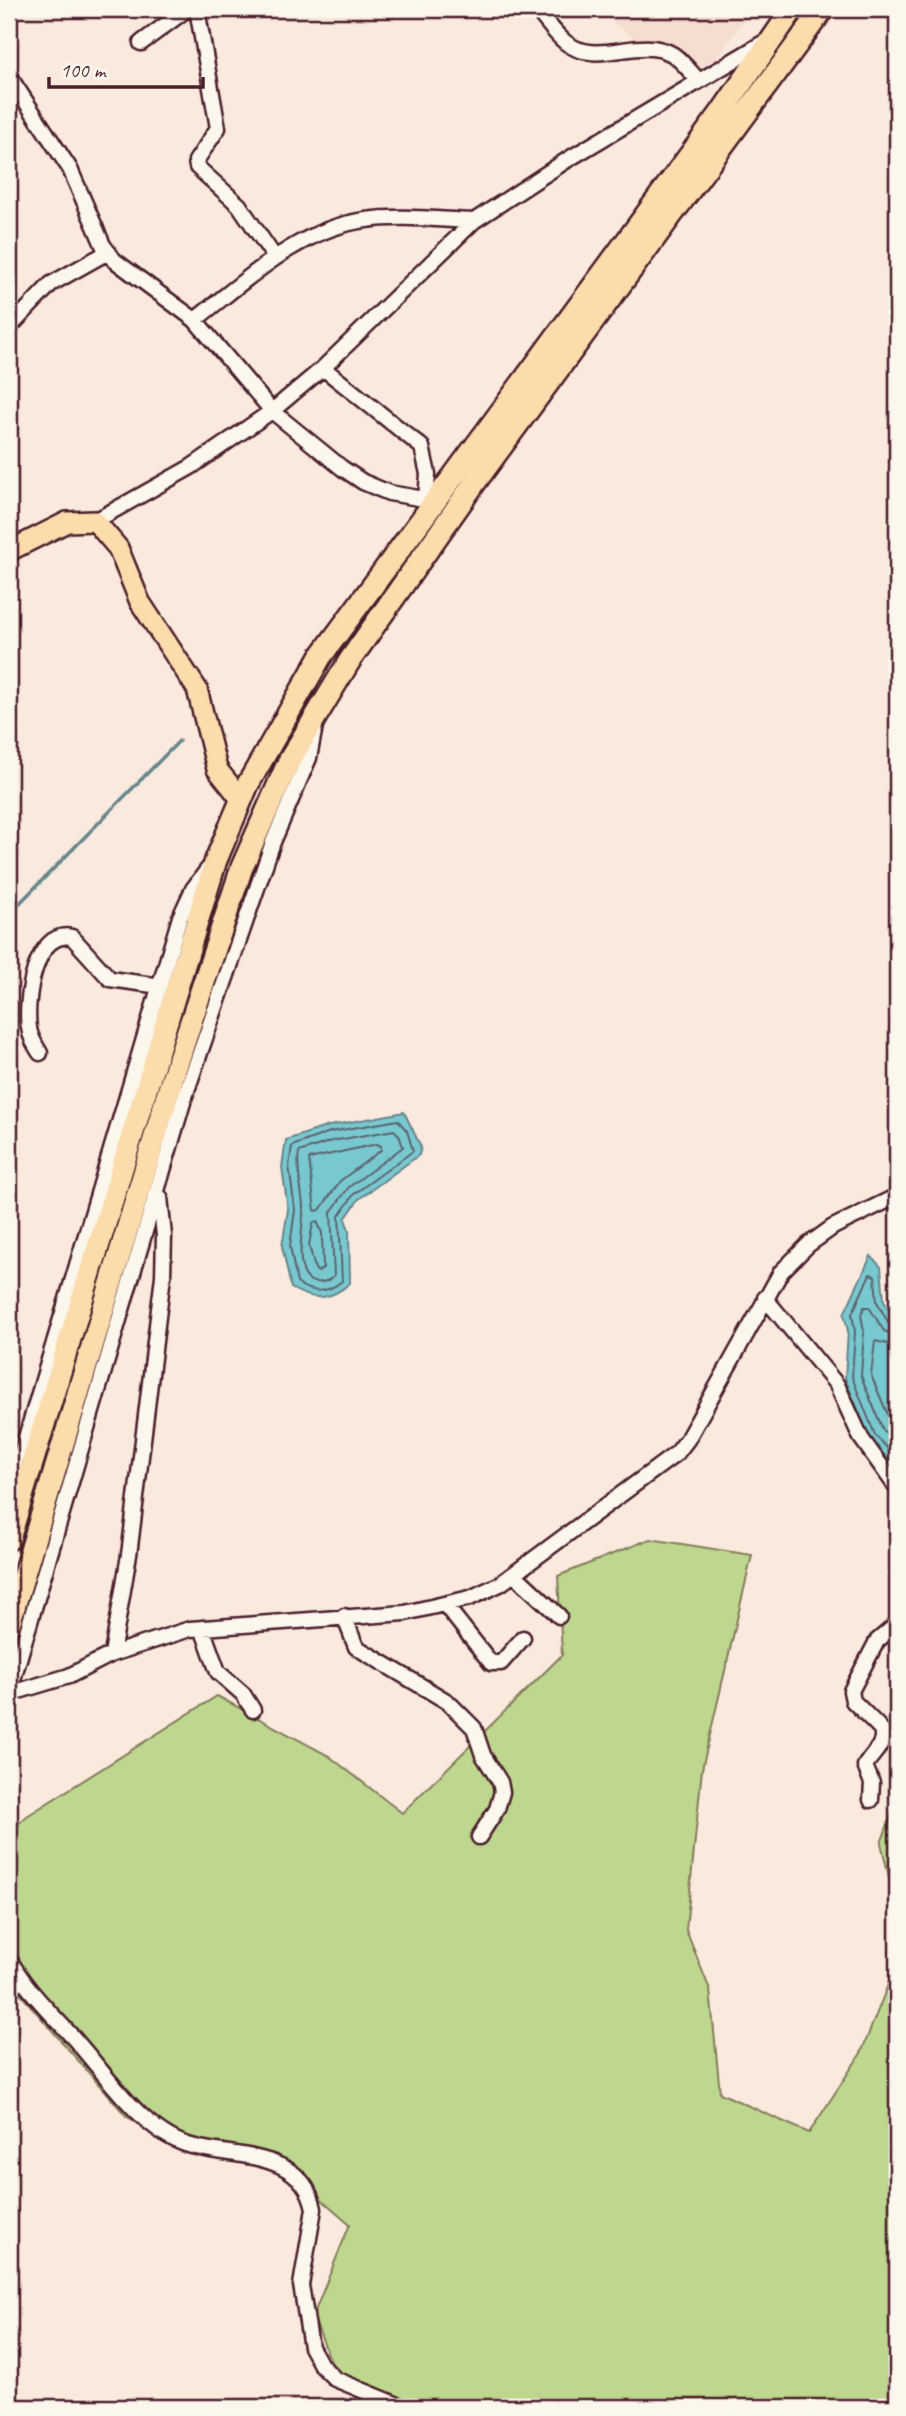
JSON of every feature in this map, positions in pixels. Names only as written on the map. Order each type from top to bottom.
[{"type":"highway","points":[[9,1539],[216,860],[241,799],[276,732],[321,656],[431,500],[777,36],[793,9]]},
{"type":"highway","points":[[9,1624],[173,1076],[242,867],[279,782],[350,660],[476,481],[823,9]]},
{"type":"main road","points":[[9,551],[67,522],[95,521],[118,548],[140,602],[197,688],[217,769],[241,799]]},
{"type":"street","points":[[141,43],[187,9]]},
{"type":"street","points":[[197,9],[218,128],[196,161],[197,167],[239,205],[275,258]]},
{"type":"street","points":[[536,9],[566,43],[580,50],[594,54],[646,48],[664,51],[673,55],[699,82]]},
{"type":"street","points":[[95,521],[191,467],[272,411],[323,369],[474,221],[568,160],[777,36]]},
{"type":"street","points":[[9,76],[70,169],[108,252],[127,272],[195,320],[272,411],[363,482],[389,493],[431,500],[422,447],[323,369]]},
{"type":"street","points":[[195,320],[275,258],[343,225],[391,218],[474,221]]},
{"type":"street","points":[[9,328],[51,284],[108,252]]},
{"type":"street","points":[[9,1694],[184,1099],[254,895],[309,758],[318,711]]},
{"type":"street","points":[[9,1495],[185,902],[216,860]]},
{"type":"street","points":[[40,1053],[31,1038],[29,1018],[38,957],[44,947],[62,937],[72,937],[103,974],[110,978],[160,986]]},
{"type":"street","points":[[112,1654],[129,1555],[163,1276],[164,1236],[158,1188]]},
{"type":"street","points":[[9,1694],[69,1676],[112,1654],[202,1628],[405,1613],[446,1606],[470,1598],[514,1574],[677,1453],[687,1440],[781,1272],[808,1245],[833,1227],[897,1196]]},
{"type":"street","points":[[765,1298],[837,1385],[861,1438],[897,1488]]},
{"type":"street","points":[[514,1574],[559,1616]]},
{"type":"street","points":[[446,1606],[491,1663],[501,1663],[523,1638]]},
{"type":"street","points":[[344,1616],[356,1647],[447,1702],[474,1728],[483,1755],[500,1782],[502,1792],[497,1809],[479,1837]]},
{"type":"street","points":[[871,1800],[872,1783],[865,1766],[880,1747],[883,1735],[881,1729],[853,1701],[851,1691],[877,1641],[897,1624]]},
{"type":"street","points":[[202,1628],[218,1672],[243,1694],[253,1710]]},
{"type":"street","points":[[9,1958],[113,2087],[163,2132],[185,2144],[259,2157],[299,2179],[312,2197],[314,2209],[301,2285],[303,2313],[311,2347],[321,2365],[335,2379],[403,2407]]},
{"type":"shaded area","points":[[592,9],[753,9],[699,81]]},
{"type":"green space","points":[[650,1539],[752,1555],[702,1769],[686,1930],[710,1990],[720,2093],[809,2133],[861,2053],[897,1962],[897,2407],[383,2407],[334,2369],[313,2316],[350,2224],[290,2172],[200,2154],[127,2117],[9,1981],[9,1832],[27,1816],[217,1696],[329,1756],[402,1813],[562,1655],[558,1576]]},
{"type":"green space","points":[[897,1800],[897,1910],[881,1843]]},
{"type":"water","points":[[404,1112],[421,1147],[419,1155],[359,1199],[345,1219],[349,1230],[350,1283],[335,1293],[321,1297],[307,1295],[291,1288],[282,1246],[288,1210],[282,1167],[286,1140],[329,1126]]},
{"type":"water","points":[[871,1256],[881,1267],[884,1301],[897,1325],[897,1453],[893,1459],[887,1459],[870,1439],[845,1378],[848,1331],[844,1314]]},
{"type":"waterway","points":[[9,914],[179,741]]}]
